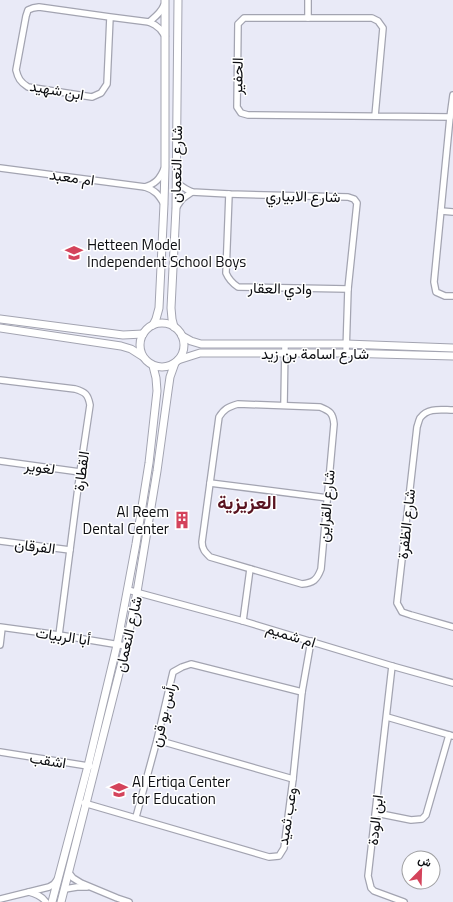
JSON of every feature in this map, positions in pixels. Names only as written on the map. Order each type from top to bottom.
[{"type":"street","name":"شارع النعمان","points":[[174,327],[171,308],[176,208],[178,0]]},
{"type":"street","points":[[308,0],[308,18]]},
{"type":"street","name":"شارع النعمان","points":[[153,325],[159,308],[164,204],[165,2]]},
{"type":"street","points":[[165,2],[162,10],[149,22],[160,29],[165,36]]},
{"type":"street","name":"ابن شهيد","points":[[110,17],[107,84],[101,93],[92,97],[28,87],[21,83],[17,77],[16,70],[28,10],[39,7],[149,22]]},
{"type":"street","name":"الحفير","points":[[375,116],[383,28],[378,21],[372,18],[244,18],[238,24],[237,107],[241,113],[248,115],[450,117]]},
{"type":"street","points":[[453,95],[434,282],[436,292],[445,296],[453,296]]},
{"type":"street","points":[[145,187],[158,180],[165,167]]},
{"type":"street","name":"ام معبد","points":[[0,168],[145,187],[158,194],[164,204]]},
{"type":"street","points":[[176,179],[180,185],[192,192],[182,199],[176,208]]},
{"type":"street","name":"شارع الابياري","points":[[192,192],[348,197],[354,199],[357,203],[348,289],[346,353]]},
{"type":"street","name":"وادي العقار","points":[[229,194],[226,273],[228,279],[232,283],[238,287],[348,289]]},
{"type":"street","points":[[441,211],[453,212]]},
{"type":"street","points":[[0,319],[123,335],[143,334]]},
{"type":"street","points":[[0,328],[121,346],[142,356],[153,366],[159,367],[165,367],[177,361],[182,355],[184,342],[182,336],[179,331],[170,325],[153,325],[146,330],[141,339],[140,350],[142,356]]},
{"type":"street","name":"شارع اسامة بن زيد","points":[[182,336],[201,344],[346,344],[453,348]]},
{"type":"street","points":[[284,405],[285,344]]},
{"type":"street","name":"شارع اسامة بن زيد","points":[[177,361],[200,353],[346,353],[453,356]]},
{"type":"street","name":"شارع النعمان","points":[[62,902],[126,646],[137,592],[157,470],[170,377],[177,361]]},
{"type":"street","name":"شارع النعمان","points":[[52,902],[88,766],[117,645],[128,590],[149,463],[157,391],[153,366]]},
{"type":"street","name":"القطارة","points":[[0,380],[75,389],[82,391],[87,395],[90,405],[59,635]]},
{"type":"street","name":"شارع القراين","points":[[238,404],[284,405],[320,407],[329,410],[333,417],[334,424],[328,498],[321,569],[315,580],[302,584],[210,557],[205,553],[202,548],[202,542],[210,483],[219,417],[223,411],[229,407],[238,404]]},
{"type":"street","name":"شارع الظفرة","points":[[453,410],[434,409],[420,418],[417,427],[397,603],[402,612],[453,627]]},
{"type":"street","name":"لغوير","points":[[0,461],[80,472]]},
{"type":"street","points":[[210,483],[328,498]]},
{"type":"street","name":"الفرقان","points":[[0,541],[70,550]]},
{"type":"street","points":[[243,621],[250,569]]},
{"type":"street","name":"ام شميم","points":[[128,590],[243,621],[392,666],[453,682]]},
{"type":"street","points":[[0,645],[1,628]]},
{"type":"street","name":"أبا الربيات","points":[[1,628],[59,635],[126,646]]},
{"type":"street","name":"وعب ثميد","points":[[79,801],[269,857],[279,856],[284,848],[302,692],[311,641]]},
{"type":"street","name":"رأس بو قرن","points":[[136,818],[174,672],[191,664],[302,692]]},
{"type":"street","name":"ابن الودة","points":[[392,666],[368,876],[371,888],[374,891],[404,902]]},
{"type":"street","points":[[376,813],[411,820],[422,819],[426,815],[451,736],[386,716]]},
{"type":"street","points":[[157,740],[293,779]]},
{"type":"street","name":"اشقب","points":[[0,752],[88,766],[96,764]]},
{"type":"street","points":[[69,873],[77,881],[116,900],[129,902]]},
{"type":"street","points":[[0,900],[48,887],[54,884],[60,874]]},
{"type":"street","points":[[65,889],[77,887],[93,888]]},
{"type":"street","points":[[28,892],[43,897],[46,902]]},
{"type":"place","name":"Hetteen Model Independent School Boys","points":[[74,253]]},
{"type":"place","name":"Al Reem Dental Center","points":[[182,520]]},
{"type":"place","name":"Al Ertiqa Center for Education","points":[[119,790]]},
{"type":"district","name":"العزيزية","points":[[247,501]]}]
